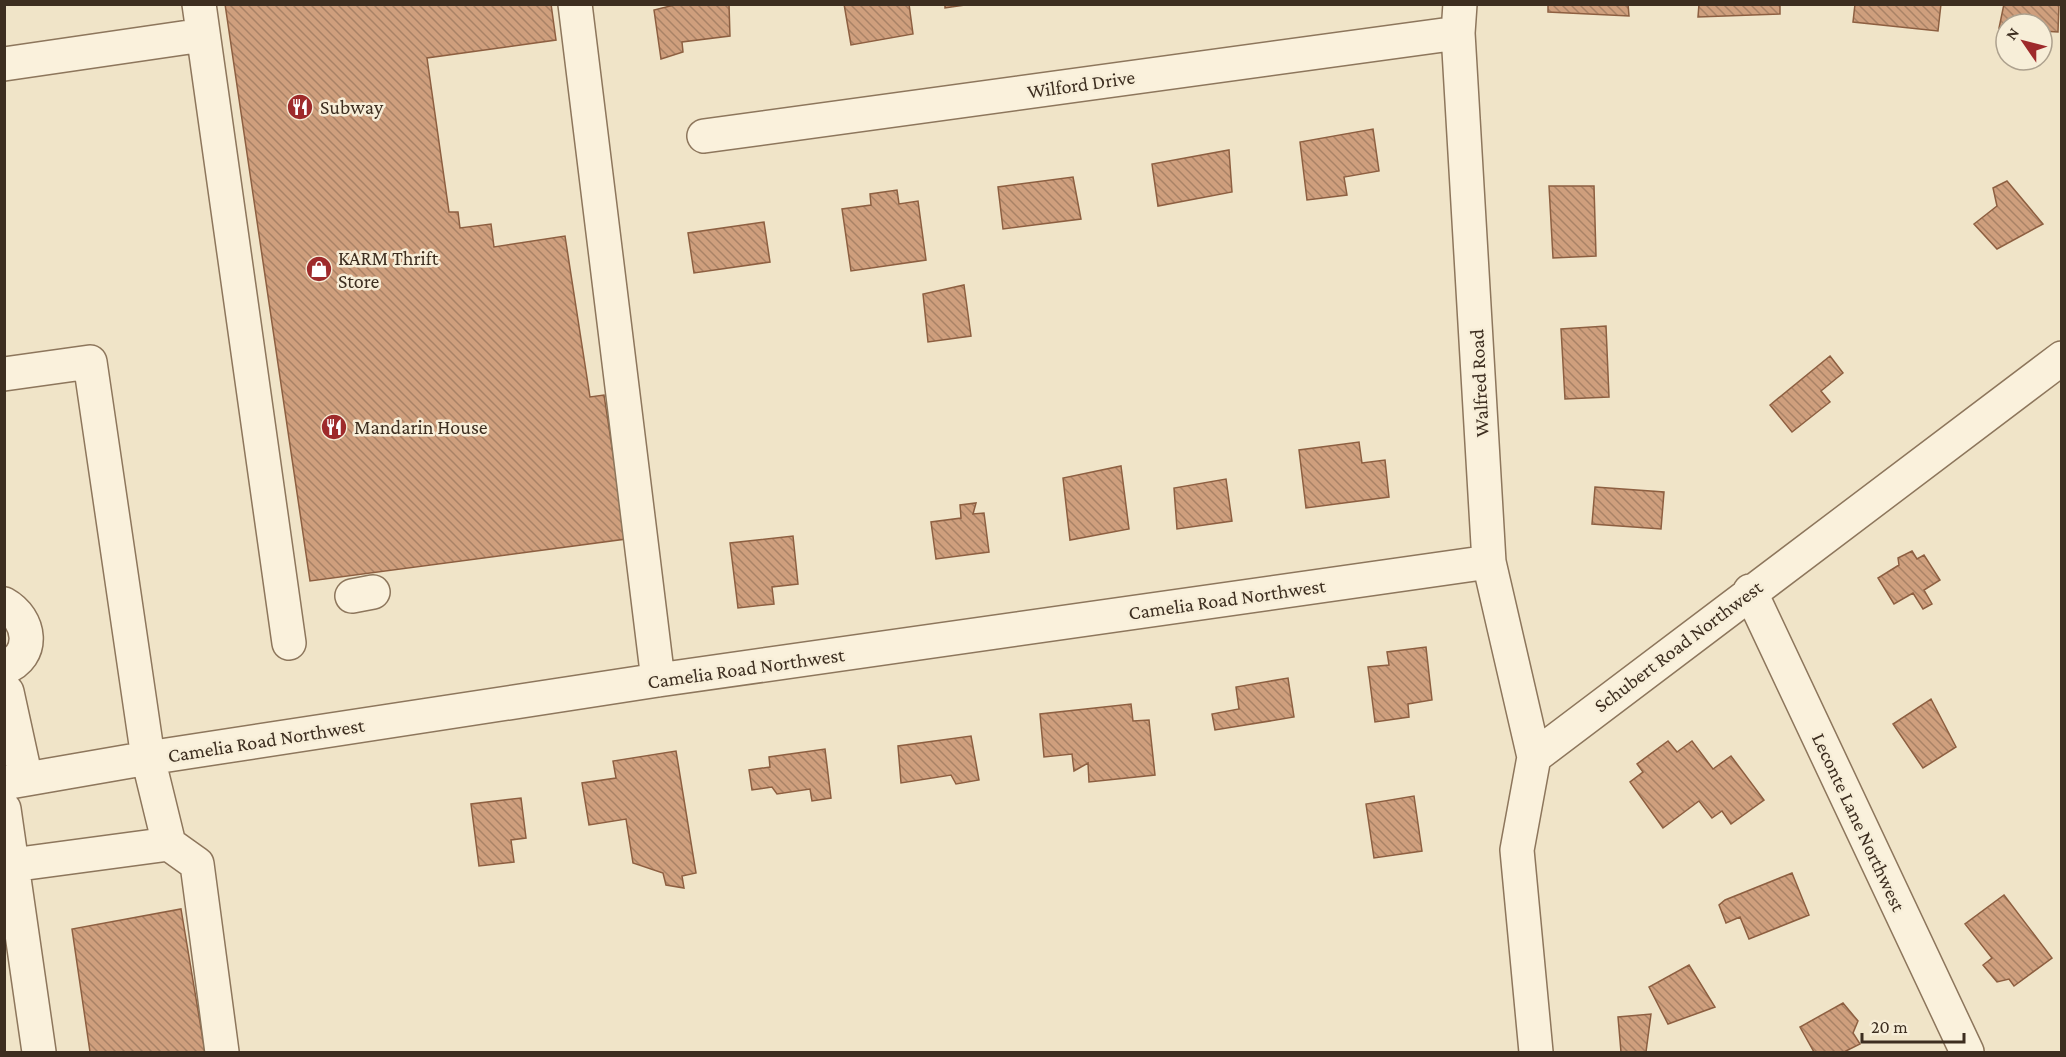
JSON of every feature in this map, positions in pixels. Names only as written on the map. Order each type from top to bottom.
[{"type":"street","points":[[575,4],[658,680]]},
{"type":"street","name":"Wilford Drive","points":[[704,136],[1459,19]]},
{"type":"street","name":"Walfred Road","points":[[1459,19],[1489,562],[1534,756]]},
{"type":"street","points":[[4,64],[201,20],[289,643]]},
{"type":"street","name":"Schubert Road Northwest","points":[[1534,756],[2061,358]]},
{"type":"street","points":[[4,374],[90,362],[148,758],[169,844],[197,864],[222,1053]]},
{"type":"street","name":"Camelia Road Northwest","points":[[15,781],[148,758],[658,680],[1489,562]]},
{"type":"street","name":"Leconte Lane Northwest","points":[[1750,591],[1967,1053]]},
{"type":"street","points":[[4,604],[16,610],[24,625],[27,641],[21,658],[6,680],[15,781]]},
{"type":"street","points":[[1534,756],[1516,849],[1536,1053]]},
{"type":"street","points":[[4,809],[39,1053]]},
{"type":"street","points":[[12,865],[169,844]]},
{"type":"building","points":[[225,4],[551,4],[556,40],[427,58],[449,212],[458,212],[460,228],[491,224],[494,247],[565,236],[590,397],[604,395],[626,539],[310,581]]},
{"type":"building","points":[[678,4],[729,4],[730,36],[682,42],[683,52],[661,59],[654,10]]},
{"type":"building","points":[[844,4],[909,4],[913,34],[851,45]]},
{"type":"building","points":[[945,4],[972,4],[945,8]]},
{"type":"building","points":[[1548,4],[1628,4],[1629,16],[1548,12]]},
{"type":"building","points":[[1699,4],[1780,4],[1780,14],[1698,17]]},
{"type":"building","points":[[1855,4],[1941,4],[1938,31],[1853,22]]},
{"type":"building","points":[[2004,4],[2059,4],[2058,32],[2054,32],[2054,12],[2002,12]]},
{"type":"building","points":[[1373,129],[1379,171],[1344,177],[1347,195],[1307,200],[1300,142]]},
{"type":"building","points":[[1229,150],[1232,192],[1158,206],[1152,164]]},
{"type":"building","points":[[1073,177],[1081,219],[1003,229],[998,187]]},
{"type":"building","points":[[2007,181],[2043,224],[1997,249],[1974,224],[1997,206],[1993,188]]},
{"type":"building","points":[[1549,186],[1594,186],[1596,256],[1553,258]]},
{"type":"building","points":[[897,190],[899,204],[918,201],[926,260],[851,271],[842,209],[871,205],[870,194]]},
{"type":"building","points":[[764,222],[770,262],[694,273],[688,233]]},
{"type":"building","points":[[964,285],[971,336],[928,342],[923,294]]},
{"type":"building","points":[[1606,326],[1609,397],[1565,399],[1561,329]]},
{"type":"building","points":[[1830,356],[1843,373],[1821,391],[1830,402],[1792,432],[1770,405]]},
{"type":"building","points":[[1359,442],[1362,463],[1385,460],[1389,497],[1306,508],[1299,450]]},
{"type":"building","points":[[1121,466],[1129,529],[1070,540],[1063,478]]},
{"type":"building","points":[[1226,479],[1232,521],[1177,529],[1174,488]]},
{"type":"building","points":[[1595,487],[1664,492],[1661,529],[1592,524]]},
{"type":"building","points":[[976,503],[973,514],[984,513],[989,552],[936,559],[931,522],[961,518],[960,505]]},
{"type":"building","points":[[793,536],[798,584],[772,587],[774,604],[738,608],[730,543]]},
{"type":"building","points":[[1912,551],[1917,559],[1924,555],[1940,580],[1924,590],[1932,604],[1923,609],[1913,593],[1894,604],[1878,578],[1899,565],[1898,558]]},
{"type":"building","points":[[1426,647],[1432,700],[1408,704],[1409,717],[1375,722],[1368,667],[1389,665],[1387,652]]},
{"type":"building","points":[[1288,678],[1294,717],[1215,730],[1212,714],[1239,709],[1236,687]]},
{"type":"building","points":[[1931,699],[1956,747],[1923,768],[1893,724]]},
{"type":"building","points":[[1131,704],[1133,721],[1149,720],[1155,775],[1089,782],[1088,763],[1074,771],[1072,754],[1044,757],[1040,714]]},
{"type":"building","points":[[971,736],[979,780],[956,784],[951,775],[901,783],[898,746]]},
{"type":"building","points":[[1668,741],[1677,752],[1692,741],[1713,769],[1731,756],[1764,800],[1731,824],[1722,811],[1712,818],[1699,801],[1663,828],[1630,782],[1643,772],[1637,764]]},
{"type":"building","points":[[825,749],[831,798],[812,801],[810,789],[777,794],[772,787],[752,790],[749,770],[770,767],[769,757]]},
{"type":"building","points":[[676,751],[696,873],[682,876],[684,888],[666,885],[663,873],[633,863],[626,819],[589,825],[582,783],[616,778],[613,761]]},
{"type":"building","points":[[1414,796],[1422,851],[1374,858],[1366,804]]},
{"type":"building","points":[[521,798],[526,838],[511,840],[514,862],[479,866],[471,804]]},
{"type":"building","points":[[1792,873],[1809,915],[1749,939],[1740,917],[1726,923],[1719,905],[1725,900]]},
{"type":"building","points":[[2004,895],[2052,958],[2014,986],[2009,979],[1997,982],[1983,965],[1992,958],[1965,924]]},
{"type":"building","points":[[181,909],[205,1052],[90,1052],[72,929]]},
{"type":"building","points":[[1689,965],[1715,1007],[1668,1024],[1649,987]]},
{"type":"building","points":[[1843,1003],[1858,1021],[1853,1033],[1860,1044],[1844,1052],[1814,1052],[1800,1027]]},
{"type":"building","points":[[1651,1014],[1646,1052],[1621,1052],[1618,1017]]},
{"type":"place","name":"Subway","points":[[300,107]]},
{"type":"place","name":"KARM Thrift Store","points":[[319,269]]},
{"type":"place","name":"Mandarin House","points":[[334,427]]}]
